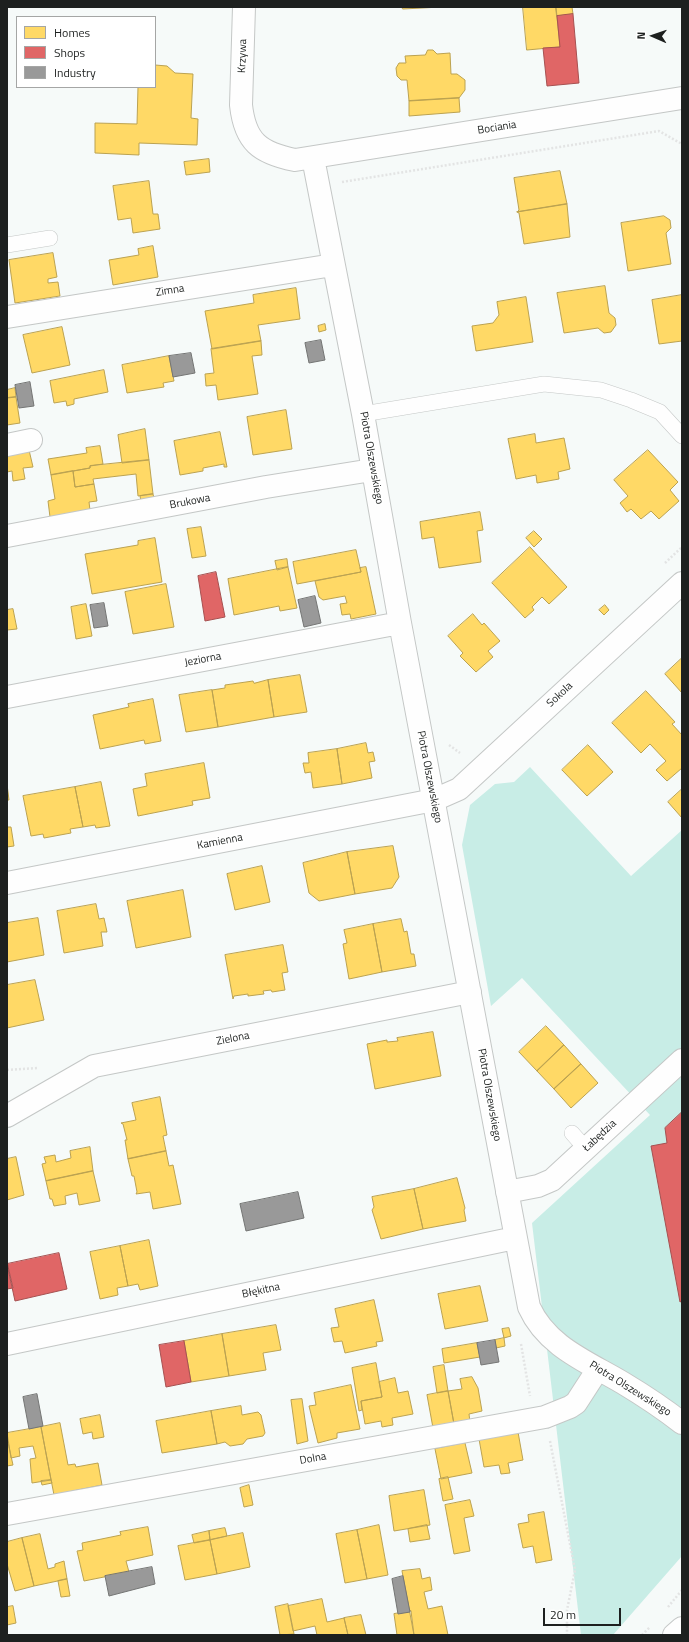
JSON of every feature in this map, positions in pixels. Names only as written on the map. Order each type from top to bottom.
[{"type":"street","name":"Krzywa","points":[[244,7],[241,105],[242,119],[247,132],[255,144],[266,152],[279,157],[295,160],[313,158]]},
{"type":"street","name":"Bociania","points":[[313,158],[682,98]]},
{"type":"street","name":"Piotra Olszewskiego","points":[[313,158],[363,414],[400,623],[529,1307],[535,1321],[559,1346],[624,1384],[682,1423]]},
{"type":"street","name":"Zimna","points":[[7,317],[333,265]]},
{"type":"street","points":[[7,445],[31,440]]},
{"type":"street","name":"Brukowa","points":[[7,536],[266,487],[372,470]]},
{"type":"street","name":"Sokola","points":[[434,800],[459,789],[682,583]]},
{"type":"street","name":"Jeziorna","points":[[7,697],[400,623]]},
{"type":"street","name":"Kamienna","points":[[7,883],[434,800]]},
{"type":"street","name":"Zielona","points":[[7,1116],[94,1066],[470,992]]},
{"type":"street","name":"Łabędzia","points":[[507,1192],[538,1186],[552,1180],[682,1060]]},
{"type":"street","name":"Błękitna","points":[[7,1344],[515,1238]]},
{"type":"street","name":"Dolna","points":[[7,1514],[545,1417],[576,1403],[598,1369]]},
{"type":"street","points":[[674,1635],[682,1628]]},
{"type":"lane","points":[[7,245],[50,238]]},
{"type":"lane","points":[[363,414],[544,384],[601,390],[631,400],[660,412],[682,436]]},
{"type":"lane","points":[[572,1133],[586,1150]]},
{"type":"path","points":[[320,193],[334,191],[342,182],[659,131],[682,144]]},
{"type":"path","points":[[659,569],[682,547]]},
{"type":"path","points":[[423,744],[443,740],[460,754],[461,752]]},
{"type":"path","points":[[545,1417],[575,1570],[567,1610],[568,1635]]},
{"type":"green space","points":[[530,767],[631,876],[682,830],[682,1556],[613,1635],[581,1635],[532,1223],[650,1115],[522,978],[491,1006],[462,845],[470,805],[495,784],[514,782]]},
{"type":"building: Homes","points":[[402,7],[441,7],[403,9]]},
{"type":"building: Homes","points":[[523,7],[556,7],[560,47],[527,50]]},
{"type":"building: Homes","points":[[556,7],[572,7],[573,14],[557,16]]},
{"type":"building: Homes","points":[[428,50],[433,50],[437,54],[450,53],[451,74],[457,74],[465,80],[465,90],[459,98],[409,101],[407,80],[401,80],[397,76],[396,68],[399,63],[406,63],[405,56],[425,55]]},
{"type":"building: Homes","points":[[156,65],[167,66],[175,73],[193,74],[191,118],[198,119],[197,145],[139,143],[139,155],[95,153],[95,123],[137,124],[138,88],[156,88]]},
{"type":"building: Homes","points":[[459,98],[460,112],[409,116],[409,101]]},
{"type":"building: Homes","points":[[209,159],[210,172],[186,175],[184,162]]},
{"type":"building: Homes","points":[[560,171],[567,204],[517,212],[519,210],[514,178]]},
{"type":"building: Homes","points":[[149,181],[153,214],[158,214],[160,229],[133,233],[131,218],[118,220],[113,186]]},
{"type":"building: Homes","points":[[567,204],[570,237],[524,244],[519,213],[517,212]]},
{"type":"building: Homes","points":[[664,216],[670,220],[671,228],[666,233],[671,264],[628,271],[621,223]]},
{"type":"building: Homes","points":[[153,246],[158,277],[113,285],[109,260],[139,255],[138,249]]},
{"type":"building: Homes","points":[[53,253],[57,277],[48,279],[48,283],[58,282],[60,296],[15,303],[9,260]]},
{"type":"building: Homes","points":[[605,286],[609,313],[615,318],[616,325],[611,332],[604,333],[598,328],[564,333],[557,293]]},
{"type":"building: Homes","points":[[296,288],[300,319],[258,325],[261,341],[212,349],[205,311],[254,303],[253,295]]},
{"type":"building: Homes","points":[[682,295],[682,341],[659,344],[652,300]]},
{"type":"building: Homes","points":[[526,297],[533,342],[476,351],[472,326],[493,323],[499,315],[497,302]]},
{"type":"building: Homes","points":[[325,324],[326,330],[319,332],[318,326]]},
{"type":"building: Homes","points":[[62,327],[70,365],[32,373],[23,335]]},
{"type":"building: Homes","points":[[261,341],[262,355],[252,356],[258,394],[218,400],[216,385],[206,386],[205,374],[214,373],[211,349]]},
{"type":"building: Homes","points":[[169,356],[174,381],[163,383],[164,387],[127,393],[122,365]]},
{"type":"building: Homes","points":[[104,370],[108,392],[74,399],[74,404],[67,406],[66,401],[54,403],[50,381]]},
{"type":"building: Homes","points":[[15,388],[16,397],[7,398],[7,390]]},
{"type":"building: Homes","points":[[16,397],[20,423],[7,425],[7,398]]},
{"type":"building: Homes","points":[[286,410],[292,449],[253,455],[247,417]]},
{"type":"building: Homes","points":[[145,429],[149,460],[122,463],[118,435]]},
{"type":"building: Homes","points":[[220,432],[227,467],[224,467],[224,464],[203,468],[203,471],[180,475],[174,441]]},
{"type":"building: Homes","points":[[535,434],[536,443],[564,438],[570,469],[558,472],[559,479],[537,483],[536,475],[516,479],[508,439]]},
{"type":"building: Homes","points":[[100,446],[103,464],[90,466],[90,468],[51,475],[48,459],[87,453],[86,448]]},
{"type":"building: Homes","points":[[29,450],[33,467],[23,468],[25,479],[13,481],[12,471],[7,472],[7,454]]},
{"type":"building: Homes","points":[[648,450],[678,482],[670,490],[679,501],[659,519],[651,511],[641,519],[631,509],[627,512],[620,503],[628,496],[614,480]]},
{"type":"building: Homes","points":[[149,460],[153,494],[138,496],[136,474],[93,479],[94,484],[75,487],[73,471],[90,468],[90,466]]},
{"type":"building: Homes","points":[[73,471],[75,487],[94,484],[97,501],[89,502],[90,510],[50,517],[48,501],[55,499],[51,475]]},
{"type":"building: Homes","points":[[153,494],[154,498],[141,501],[140,496]]},
{"type":"building: Homes","points":[[480,512],[483,530],[477,531],[481,562],[439,568],[434,537],[422,539],[420,522]]},
{"type":"building: Homes","points":[[201,527],[206,556],[192,558],[187,529]]},
{"type":"building: Homes","points":[[534,531],[542,539],[534,547],[526,538]]},
{"type":"building: Homes","points":[[155,538],[162,582],[92,594],[85,554],[138,545],[138,541]]},
{"type":"building: Homes","points":[[530,547],[567,587],[549,604],[542,597],[532,607],[534,610],[525,618],[492,583]]},
{"type":"building: Homes","points":[[356,550],[361,572],[297,584],[293,562]]},
{"type":"building: Homes","points":[[287,559],[288,567],[277,570],[275,561]]},
{"type":"building: Homes","points":[[288,567],[297,608],[280,611],[279,606],[234,615],[228,579]]},
{"type":"building: Homes","points":[[366,567],[376,614],[351,619],[350,614],[342,615],[340,604],[347,603],[345,596],[323,600],[319,597],[315,581],[361,572],[360,568]]},
{"type":"building: Homes","points":[[166,584],[174,627],[133,634],[125,592]]},
{"type":"building: Homes","points":[[86,604],[92,636],[76,639],[71,607]]},
{"type":"building: Homes","points":[[605,605],[609,610],[604,615],[599,610]]},
{"type":"building: Homes","points":[[13,609],[17,629],[7,630],[7,610]]},
{"type":"building: Homes","points":[[473,614],[482,625],[484,623],[500,641],[488,651],[493,657],[476,672],[460,656],[463,653],[448,636]]},
{"type":"building: Homes","points":[[682,658],[682,693],[665,674]]},
{"type":"building: Homes","points":[[300,675],[307,712],[274,717],[268,680]]},
{"type":"building: Homes","points":[[268,680],[274,717],[218,727],[212,690],[225,688],[225,685],[253,681],[254,683]]},
{"type":"building: Homes","points":[[212,690],[218,727],[186,732],[179,695]]},
{"type":"building: Homes","points":[[646,691],[675,722],[672,724],[682,735],[682,768],[667,781],[656,770],[666,761],[650,744],[641,753],[612,723]]},
{"type":"building: Homes","points":[[153,699],[161,741],[145,744],[144,740],[100,749],[93,715],[129,707],[128,704]]},
{"type":"building: Homes","points":[[366,743],[368,753],[373,752],[375,761],[369,762],[372,778],[342,784],[337,749]]},
{"type":"building: Homes","points":[[588,745],[613,772],[587,796],[562,770]]},
{"type":"building: Homes","points":[[337,749],[342,784],[313,788],[311,772],[305,773],[303,763],[309,763],[308,753]]},
{"type":"building: Homes","points":[[204,763],[210,798],[192,801],[193,805],[138,816],[133,789],[147,786],[145,774]]},
{"type":"building: Homes","points":[[101,782],[110,826],[96,828],[95,825],[83,827],[75,787]]},
{"type":"building: Homes","points":[[7,784],[9,800],[7,800]]},
{"type":"building: Homes","points":[[75,787],[83,827],[70,829],[71,833],[44,838],[43,834],[31,836],[23,796]]},
{"type":"building: Homes","points":[[682,789],[682,818],[668,802]]},
{"type":"building: Homes","points":[[7,827],[11,827],[14,846],[7,847]]},
{"type":"building: Homes","points":[[393,846],[399,877],[392,888],[355,894],[347,852]]},
{"type":"building: Homes","points":[[347,852],[355,894],[319,901],[309,893],[303,863]]},
{"type":"building: Homes","points":[[262,866],[270,902],[235,910],[227,874]]},
{"type":"building: Homes","points":[[183,890],[191,937],[136,948],[127,901]]},
{"type":"building: Homes","points":[[96,904],[99,919],[104,918],[107,932],[101,932],[103,946],[64,953],[57,911]]},
{"type":"building: Homes","points":[[38,918],[44,955],[7,962],[7,923]]},
{"type":"building: Homes","points":[[401,919],[404,932],[407,931],[411,954],[414,954],[416,966],[382,972],[373,924]]},
{"type":"building: Homes","points":[[373,924],[382,972],[349,979],[343,944],[347,943],[344,930]]},
{"type":"building: Homes","points":[[283,945],[288,972],[282,973],[285,990],[272,992],[271,990],[263,991],[264,994],[248,996],[248,994],[234,996],[233,999],[225,955]]},
{"type":"building: Homes","points":[[35,980],[44,1020],[7,1028],[7,985]]},
{"type":"building: Homes","points":[[546,1026],[564,1045],[537,1071],[519,1052]]},
{"type":"building: Homes","points":[[433,1032],[441,1076],[375,1089],[367,1044],[387,1040],[387,1042],[398,1041],[397,1038]]},
{"type":"building: Homes","points":[[564,1045],[581,1064],[554,1089],[537,1071]]},
{"type":"building: Homes","points":[[581,1064],[598,1083],[571,1108],[554,1089]]},
{"type":"building: Homes","points":[[160,1097],[167,1135],[163,1136],[166,1151],[128,1159],[125,1140],[127,1140],[123,1124],[121,1123],[136,1120],[132,1103]]},
{"type":"building: Homes","points":[[90,1147],[93,1171],[46,1181],[42,1164],[46,1163],[44,1157],[55,1155],[56,1162],[71,1158],[70,1151]]},
{"type":"building: Homes","points":[[166,1151],[169,1166],[173,1165],[181,1204],[153,1209],[150,1192],[136,1194],[137,1192],[134,1176],[132,1176],[128,1159]]},
{"type":"building: Homes","points":[[16,1157],[24,1195],[7,1200],[7,1159]]},
{"type":"building: Homes","points":[[93,1171],[100,1201],[79,1205],[77,1193],[65,1196],[66,1204],[54,1206],[52,1199],[50,1199],[46,1181]]},
{"type":"building: Homes","points":[[457,1178],[465,1208],[466,1221],[423,1229],[414,1189]]},
{"type":"building: Homes","points":[[414,1189],[423,1229],[381,1239],[372,1210],[374,1207],[372,1197]]},
{"type":"building: Homes","points":[[149,1240],[158,1286],[140,1290],[138,1284],[128,1286],[120,1246]]},
{"type":"building: Homes","points":[[120,1246],[128,1286],[117,1288],[118,1295],[100,1299],[90,1252]]},
{"type":"building: Homes","points":[[480,1286],[488,1321],[445,1329],[438,1294]]},
{"type":"building: Homes","points":[[374,1300],[383,1341],[376,1342],[377,1346],[345,1353],[342,1341],[334,1342],[331,1328],[339,1327],[335,1309]]},
{"type":"building: Homes","points":[[276,1325],[281,1350],[263,1353],[266,1370],[229,1376],[222,1334]]},
{"type":"building: Homes","points":[[509,1328],[511,1336],[504,1338],[502,1329]]},
{"type":"building: Homes","points":[[222,1334],[229,1376],[191,1382],[184,1341]]},
{"type":"building: Homes","points":[[504,1338],[505,1346],[496,1348],[495,1340]]},
{"type":"building: Homes","points":[[477,1343],[480,1357],[444,1363],[442,1349]]},
{"type":"building: Homes","points":[[376,1363],[382,1397],[361,1401],[362,1410],[359,1411],[352,1368]]},
{"type":"building: Homes","points":[[444,1365],[448,1391],[437,1393],[433,1367]]},
{"type":"building: Homes","points":[[472,1377],[478,1388],[482,1411],[469,1414],[470,1422],[454,1424],[448,1391],[462,1389],[460,1379]]},
{"type":"building: Homes","points":[[395,1378],[398,1393],[408,1391],[413,1414],[392,1418],[393,1425],[382,1427],[381,1421],[365,1424],[361,1401],[382,1397],[379,1382]]},
{"type":"building: Homes","points":[[351,1385],[360,1429],[337,1433],[337,1438],[318,1443],[309,1406],[316,1405],[314,1393]]},
{"type":"building: Homes","points":[[448,1391],[454,1424],[433,1428],[427,1395]]},
{"type":"building: Homes","points":[[302,1399],[308,1441],[297,1444],[291,1400]]},
{"type":"building: Homes","points":[[241,1406],[242,1415],[258,1412],[261,1415],[265,1433],[263,1436],[247,1439],[243,1444],[230,1446],[225,1442],[217,1444],[211,1411]]},
{"type":"building: Homes","points":[[211,1411],[217,1444],[162,1453],[156,1421]]},
{"type":"building: Homes","points":[[100,1415],[104,1437],[93,1439],[92,1432],[83,1434],[80,1419]]},
{"type":"building: Homes","points":[[60,1423],[68,1465],[75,1464],[76,1467],[98,1463],[102,1485],[54,1495],[41,1427]]},
{"type":"building: Homes","points":[[41,1427],[51,1480],[32,1483],[30,1459],[36,1458],[33,1446],[19,1448],[20,1456],[11,1458],[7,1433]]},
{"type":"building: Homes","points":[[518,1432],[523,1460],[508,1463],[510,1473],[501,1474],[499,1465],[484,1467],[479,1439]]},
{"type":"building: Homes","points":[[7,1438],[13,1465],[7,1466]]},
{"type":"building: Homes","points":[[465,1443],[472,1473],[441,1479],[435,1449]]},
{"type":"building: Homes","points":[[448,1477],[453,1499],[443,1501],[439,1479]]},
{"type":"building: Homes","points":[[51,1480],[52,1483],[42,1485],[41,1481]]},
{"type":"building: Homes","points":[[249,1485],[253,1505],[244,1507],[240,1488]]},
{"type":"building: Homes","points":[[424,1490],[430,1525],[394,1531],[389,1496]]},
{"type":"building: Homes","points":[[470,1500],[474,1516],[464,1518],[470,1551],[454,1554],[445,1505]]},
{"type":"building: Homes","points":[[544,1512],[552,1560],[536,1563],[533,1546],[523,1548],[518,1524],[529,1522],[528,1515]]},
{"type":"building: Homes","points":[[379,1525],[388,1575],[367,1579],[357,1530]]},
{"type":"building: Homes","points":[[427,1525],[430,1539],[410,1542],[408,1529]]},
{"type":"building: Homes","points":[[148,1527],[153,1555],[126,1561],[129,1572],[84,1581],[77,1551],[83,1550],[82,1543],[121,1535],[120,1532]]},
{"type":"building: Homes","points":[[225,1528],[227,1536],[210,1540],[209,1531]]},
{"type":"building: Homes","points":[[357,1530],[367,1579],[345,1583],[336,1534]]},
{"type":"building: Homes","points":[[209,1531],[210,1540],[194,1543],[192,1535]]},
{"type":"building: Homes","points":[[243,1533],[250,1567],[217,1574],[210,1540]]},
{"type":"building: Homes","points":[[40,1534],[48,1569],[55,1567],[55,1564],[64,1561],[67,1579],[34,1586],[22,1538]]},
{"type":"building: Homes","points":[[22,1538],[34,1586],[15,1591],[7,1564],[7,1542]]},
{"type":"building: Homes","points":[[210,1540],[217,1574],[185,1580],[178,1546]]},
{"type":"building: Homes","points":[[420,1569],[422,1579],[430,1577],[432,1590],[424,1592],[428,1609],[442,1606],[448,1635],[414,1635],[402,1571]]},
{"type":"building: Homes","points":[[67,1579],[70,1596],[61,1597],[58,1581]]},
{"type":"building: Homes","points":[[322,1599],[327,1622],[344,1618],[348,1635],[317,1635],[315,1626],[293,1631],[288,1606]]},
{"type":"building: Homes","points":[[288,1604],[294,1634],[280,1635],[275,1607]]},
{"type":"building: Homes","points":[[13,1606],[16,1623],[7,1625],[7,1607]]},
{"type":"building: Homes","points":[[411,1611],[414,1635],[397,1635],[394,1614]]},
{"type":"building: Homes","points":[[361,1615],[366,1635],[348,1635],[344,1618]]},
{"type":"building: Shops","points":[[573,14],[579,83],[547,86],[543,48],[560,47],[557,16]]},
{"type":"building: Shops","points":[[216,572],[225,617],[205,621],[198,576]]},
{"type":"building: Shops","points":[[682,1112],[682,1301],[680,1302],[651,1146],[667,1143],[665,1128]]},
{"type":"building: Shops","points":[[59,1253],[67,1289],[15,1301],[7,1264]]},
{"type":"building: Shops","points":[[7,1262],[13,1288],[7,1289]]},
{"type":"building: Shops","points":[[184,1341],[191,1382],[166,1387],[159,1345]]},
{"type":"building: Industry","points":[[321,340],[325,360],[309,363],[305,343]]},
{"type":"building: Industry","points":[[191,353],[195,373],[173,377],[169,356]]},
{"type":"building: Industry","points":[[30,382],[34,406],[19,408],[15,385]]},
{"type":"building: Industry","points":[[315,596],[321,623],[304,627],[298,600]]},
{"type":"building: Industry","points":[[104,603],[108,626],[94,628],[90,605]]},
{"type":"building: Industry","points":[[298,1192],[304,1218],[246,1231],[240,1204]]},
{"type":"building: Industry","points":[[495,1340],[499,1362],[481,1365],[477,1343]]},
{"type":"building: Industry","points":[[37,1394],[43,1426],[29,1429],[23,1397]]},
{"type":"building: Industry","points":[[152,1567],[155,1584],[109,1596],[105,1576]]},
{"type":"building: Industry","points":[[403,1576],[410,1612],[398,1614],[392,1579]]}]
